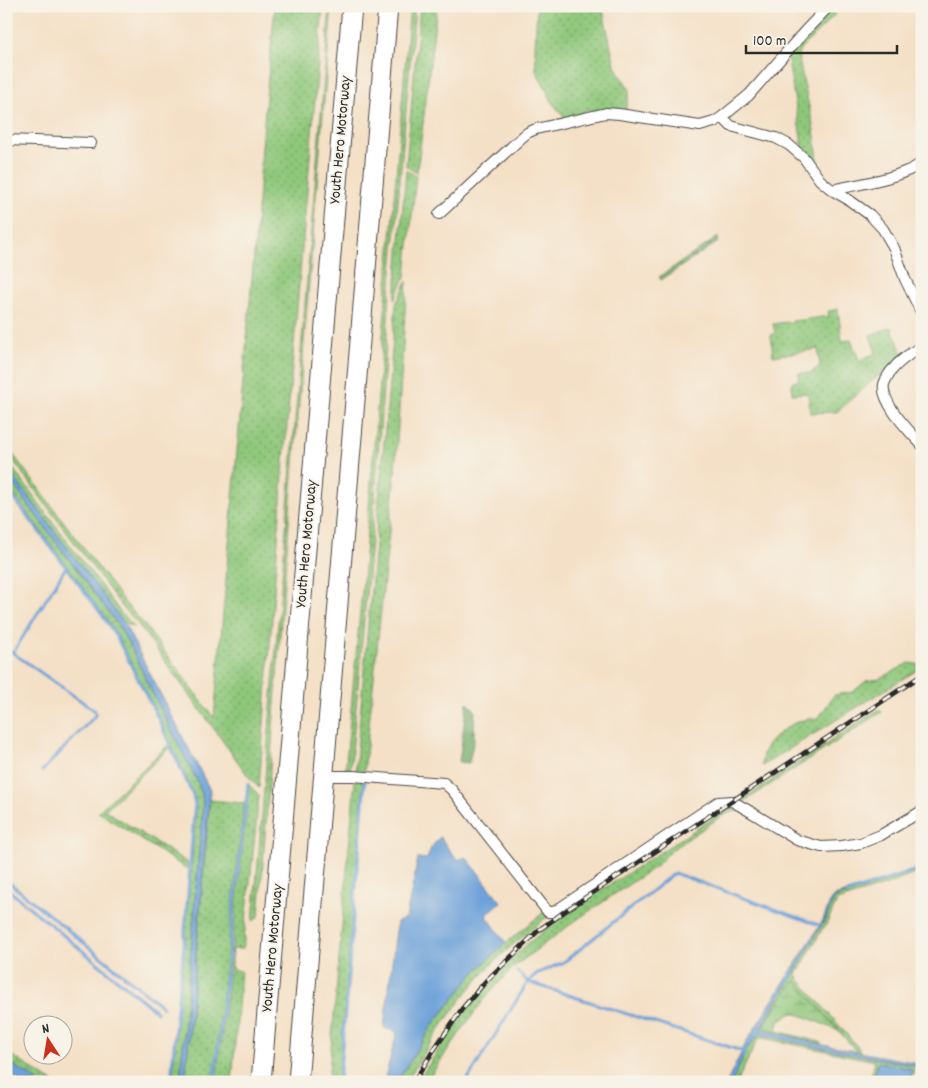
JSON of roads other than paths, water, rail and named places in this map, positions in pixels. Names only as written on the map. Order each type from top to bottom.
[{"type":"highway","name":"Youth Hero Motorway","points":[[261,1082],[352,6]]},
{"type":"highway","points":[[298,1082],[388,6]]},
{"type":"street","points":[[439,214],[526,133],[536,129],[606,113],[700,126],[714,122],[749,95],[829,6]]},
{"type":"street","points":[[722,117],[731,126],[776,138],[789,145],[804,158],[820,180],[870,215],[883,228],[894,248],[905,279],[922,314]]},
{"type":"street","points":[[6,140],[91,143]]},
{"type":"street","points":[[832,190],[896,175],[911,170],[922,162]]},
{"type":"street","points":[[922,346],[900,361],[890,371],[884,385],[887,401],[904,425],[922,445]]},
{"type":"street","points":[[324,776],[353,776],[444,783],[452,790],[548,912],[554,912],[718,802],[732,802],[797,840],[822,847],[861,843],[881,835],[922,811]]},
{"type":"water","points":[[6,467],[124,623],[210,790],[185,1082],[180,1082],[203,805],[202,794],[133,651],[118,625],[6,475]]},
{"type":"water","points":[[440,837],[457,860],[466,857],[501,902],[486,915],[506,943],[476,971],[434,1023],[397,1082],[384,1082],[397,1032],[384,1028],[397,922],[406,918],[418,858],[427,859],[431,848]]},
{"type":"water","points":[[848,892],[836,897],[833,901],[824,922],[761,1029],[823,1045],[922,1064],[922,1067],[821,1048],[760,1034],[747,1049],[732,1082],[727,1082],[747,1041],[822,922],[831,900],[834,896]]},
{"type":"water","points":[[6,1061],[40,1082],[22,1082],[6,1072]]},
{"type":"water","points":[[878,1062],[912,1069],[909,1082],[872,1082]]},
{"type":"waterway","points":[[6,488],[116,636],[158,718],[193,796],[195,805],[171,1082]]},
{"type":"waterway","points":[[13,653],[66,567]]},
{"type":"waterway","points":[[6,648],[96,713],[42,771]]},
{"type":"waterway","points":[[339,1082],[365,781]]},
{"type":"waterway","points":[[214,1082],[248,784]]},
{"type":"waterway","points":[[847,893],[922,868]]},
{"type":"waterway","points":[[466,1082],[528,982],[536,974],[564,962],[674,873],[819,925]]},
{"type":"waterway","points":[[6,880],[163,1007]]},
{"type":"waterway","points":[[6,888],[157,1012]]},
{"type":"waterway","points":[[517,971],[528,982],[742,1051]]},
{"type":"railway","points":[[414,1082],[462,1009],[486,981],[539,930],[922,675]]}]
